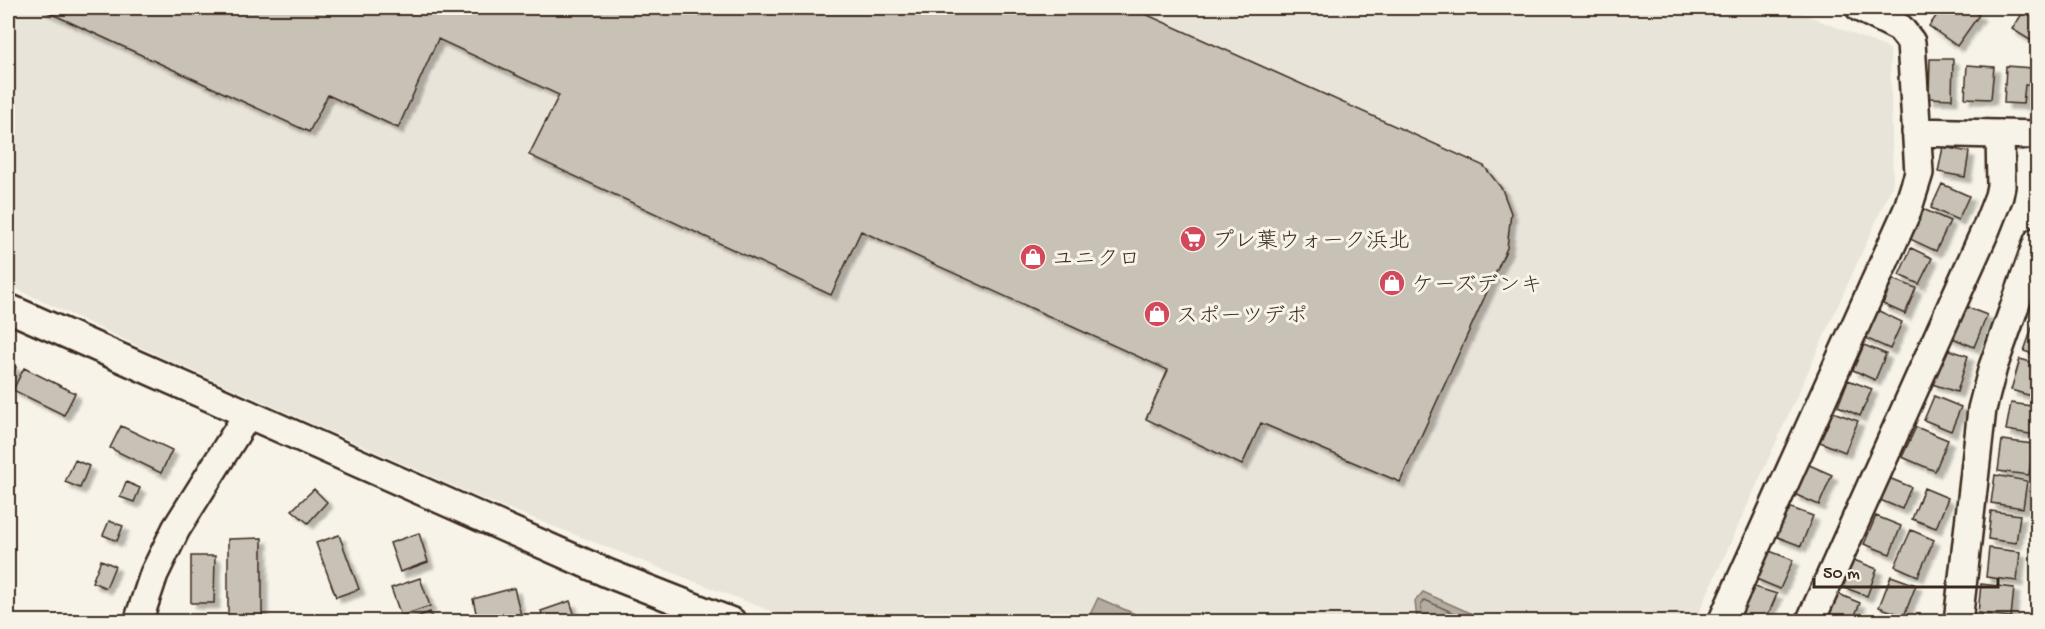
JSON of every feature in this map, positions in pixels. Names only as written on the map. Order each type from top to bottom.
[{"type":"street","points":[[1860,8],[1900,28],[1911,42]]},
{"type":"street","points":[[1722,621],[1907,211],[1919,173],[1909,8]]},
{"type":"street","points":[[1916,132],[2037,135]]},
{"type":"street","points":[[1810,621],[1996,204],[2001,186],[2000,134]]},
{"type":"street","points":[[1958,621],[1982,409],[1993,367],[2037,241]]},
{"type":"street","points":[[8,308],[596,568],[732,621]]},
{"type":"street","points":[[138,621],[154,574],[176,529],[248,414]]},
{"type":"shaded area","points":[[8,8],[1789,8],[1890,49],[1893,184],[1695,621],[796,621],[476,496],[155,354],[8,285]]},
{"type":"water","points":[[1423,592],[1488,621],[1417,621],[1415,601]]},
{"type":"water","points":[[1098,598],[1151,621],[1087,621]]},
{"type":"building","name":"プレ葉ウォーク浜北","points":[[39,8],[1132,8],[1484,166],[1502,189],[1511,213],[1507,248],[1400,482],[1261,423],[1242,465],[1146,419],[1168,370],[861,231],[831,295],[529,155],[559,95],[438,39],[398,128],[328,95],[309,132]]},
{"type":"building","points":[[1942,8],[1968,8],[1979,15],[1957,46],[1929,26]]},
{"type":"building","points":[[2026,8],[2038,8],[2038,45],[2012,29]]},
{"type":"building","points":[[1930,59],[1953,59],[1952,99],[1929,98]]},
{"type":"building","points":[[1967,65],[1994,67],[1991,99],[1965,98]]},
{"type":"building","points":[[2006,66],[2032,68],[2030,85],[2025,85],[2023,104],[2004,103]]},
{"type":"building","points":[[1943,147],[1969,152],[1965,177],[1938,172]]},
{"type":"building","points":[[1942,184],[1969,196],[1958,220],[1931,208]]},
{"type":"building","points":[[1923,209],[1950,221],[1936,251],[1910,239]]},
{"type":"building","points":[[1911,248],[1932,258],[1919,284],[1899,275]]},
{"type":"building","points":[[1893,279],[1916,288],[1905,314],[1883,304]]},
{"type":"building","points":[[1961,305],[1987,315],[1974,347],[1948,336]]},
{"type":"building","points":[[1877,310],[1902,322],[1890,349],[1863,337]]},
{"type":"building","points":[[2033,325],[2038,326],[2038,356],[2024,351]]},
{"type":"building","points":[[1864,345],[1886,354],[1875,380],[1853,370]]},
{"type":"building","points":[[1944,348],[1968,356],[1957,392],[1932,384]]},
{"type":"building","points":[[2020,359],[2038,364],[2038,398],[2011,390]]},
{"type":"building","points":[[8,363],[16,367],[8,385]]},
{"type":"building","points":[[24,368],[75,393],[64,415],[13,390]]},
{"type":"building","points":[[1848,380],[1872,389],[1860,416],[1838,406]]},
{"type":"building","points":[[1934,396],[1961,407],[1951,431],[1924,420]]},
{"type":"building","points":[[2011,403],[2038,407],[2036,435],[2006,430]]},
{"type":"building","points":[[1833,412],[1858,421],[1845,452],[1820,442]]},
{"type":"building","points":[[121,426],[172,450],[161,473],[110,448]]},
{"type":"building","points":[[1916,427],[1948,440],[1935,471],[1902,457]]},
{"type":"building","points":[[2002,440],[2033,444],[2029,475],[1998,471]]},
{"type":"building","points":[[75,460],[89,466],[80,488],[65,482]]},
{"type":"building","points":[[1807,464],[1832,475],[1819,505],[1794,494]]},
{"type":"building","points":[[1995,475],[2027,481],[2023,508],[1991,503]]},
{"type":"building","points":[[1889,478],[1911,487],[1902,509],[1880,500]]},
{"type":"building","points":[[126,482],[140,488],[134,502],[120,497]]},
{"type":"building","points":[[1924,488],[1948,498],[1936,528],[1912,519]]},
{"type":"building","points":[[314,489],[327,502],[308,523],[292,510]]},
{"type":"building","points":[[1786,506],[1813,516],[1801,546],[1775,536]]},
{"type":"building","points":[[1991,511],[2020,515],[2016,543],[1988,539]]},
{"type":"building","points":[[1876,516],[1901,526],[1890,554],[1864,544]]},
{"type":"building","points":[[109,521],[123,526],[117,541],[103,535]]},
{"type":"building","points":[[1911,530],[1934,540],[1918,576],[1895,566]]},
{"type":"building","points":[[419,533],[428,562],[400,572],[390,543]]},
{"type":"building","points":[[339,535],[359,589],[336,597],[316,543]]},
{"type":"building","points":[[262,538],[262,622],[228,622],[228,539]]},
{"type":"building","points":[[1989,548],[2020,552],[2017,581],[1986,577]]},
{"type":"building","points":[[1767,550],[1793,560],[1780,589],[1754,578]]},
{"type":"building","points":[[191,556],[215,556],[214,603],[191,603]]},
{"type":"building","points":[[101,560],[115,566],[106,588],[92,582]]},
{"type":"building","points":[[1854,560],[1877,569],[1867,596],[1843,587]]},
{"type":"building","points":[[1891,576],[1916,585],[1904,616],[1879,607]]},
{"type":"building","points":[[420,578],[430,606],[401,616],[391,588]]},
{"type":"building","points":[[1981,584],[2014,588],[2011,617],[1978,613]]},
{"type":"building","points":[[1752,586],[1777,594],[1765,622],[1736,622]]},
{"type":"building","points":[[514,588],[522,619],[512,622],[478,622],[473,599]]},
{"type":"building","points":[[1836,593],[1860,603],[1852,622],[1826,622]]},
{"type":"building","points":[[570,601],[577,622],[545,622],[541,611]]},
{"type":"building","points":[[430,612],[434,622],[404,622]]},
{"type":"building","points":[[1881,615],[1896,622],[1878,622]]},
{"type":"waterway","points":[[2035,622],[2038,605]]},
{"type":"place","name":"プレ葉ウォーク浜北","points":[[1193,239]]},
{"type":"place","name":"ユニクロ","points":[[1033,257]]},
{"type":"place","name":"ケーズデンキ","points":[[1392,283]]},
{"type":"place","name":"スポーツデポ","points":[[1157,314]]}]
